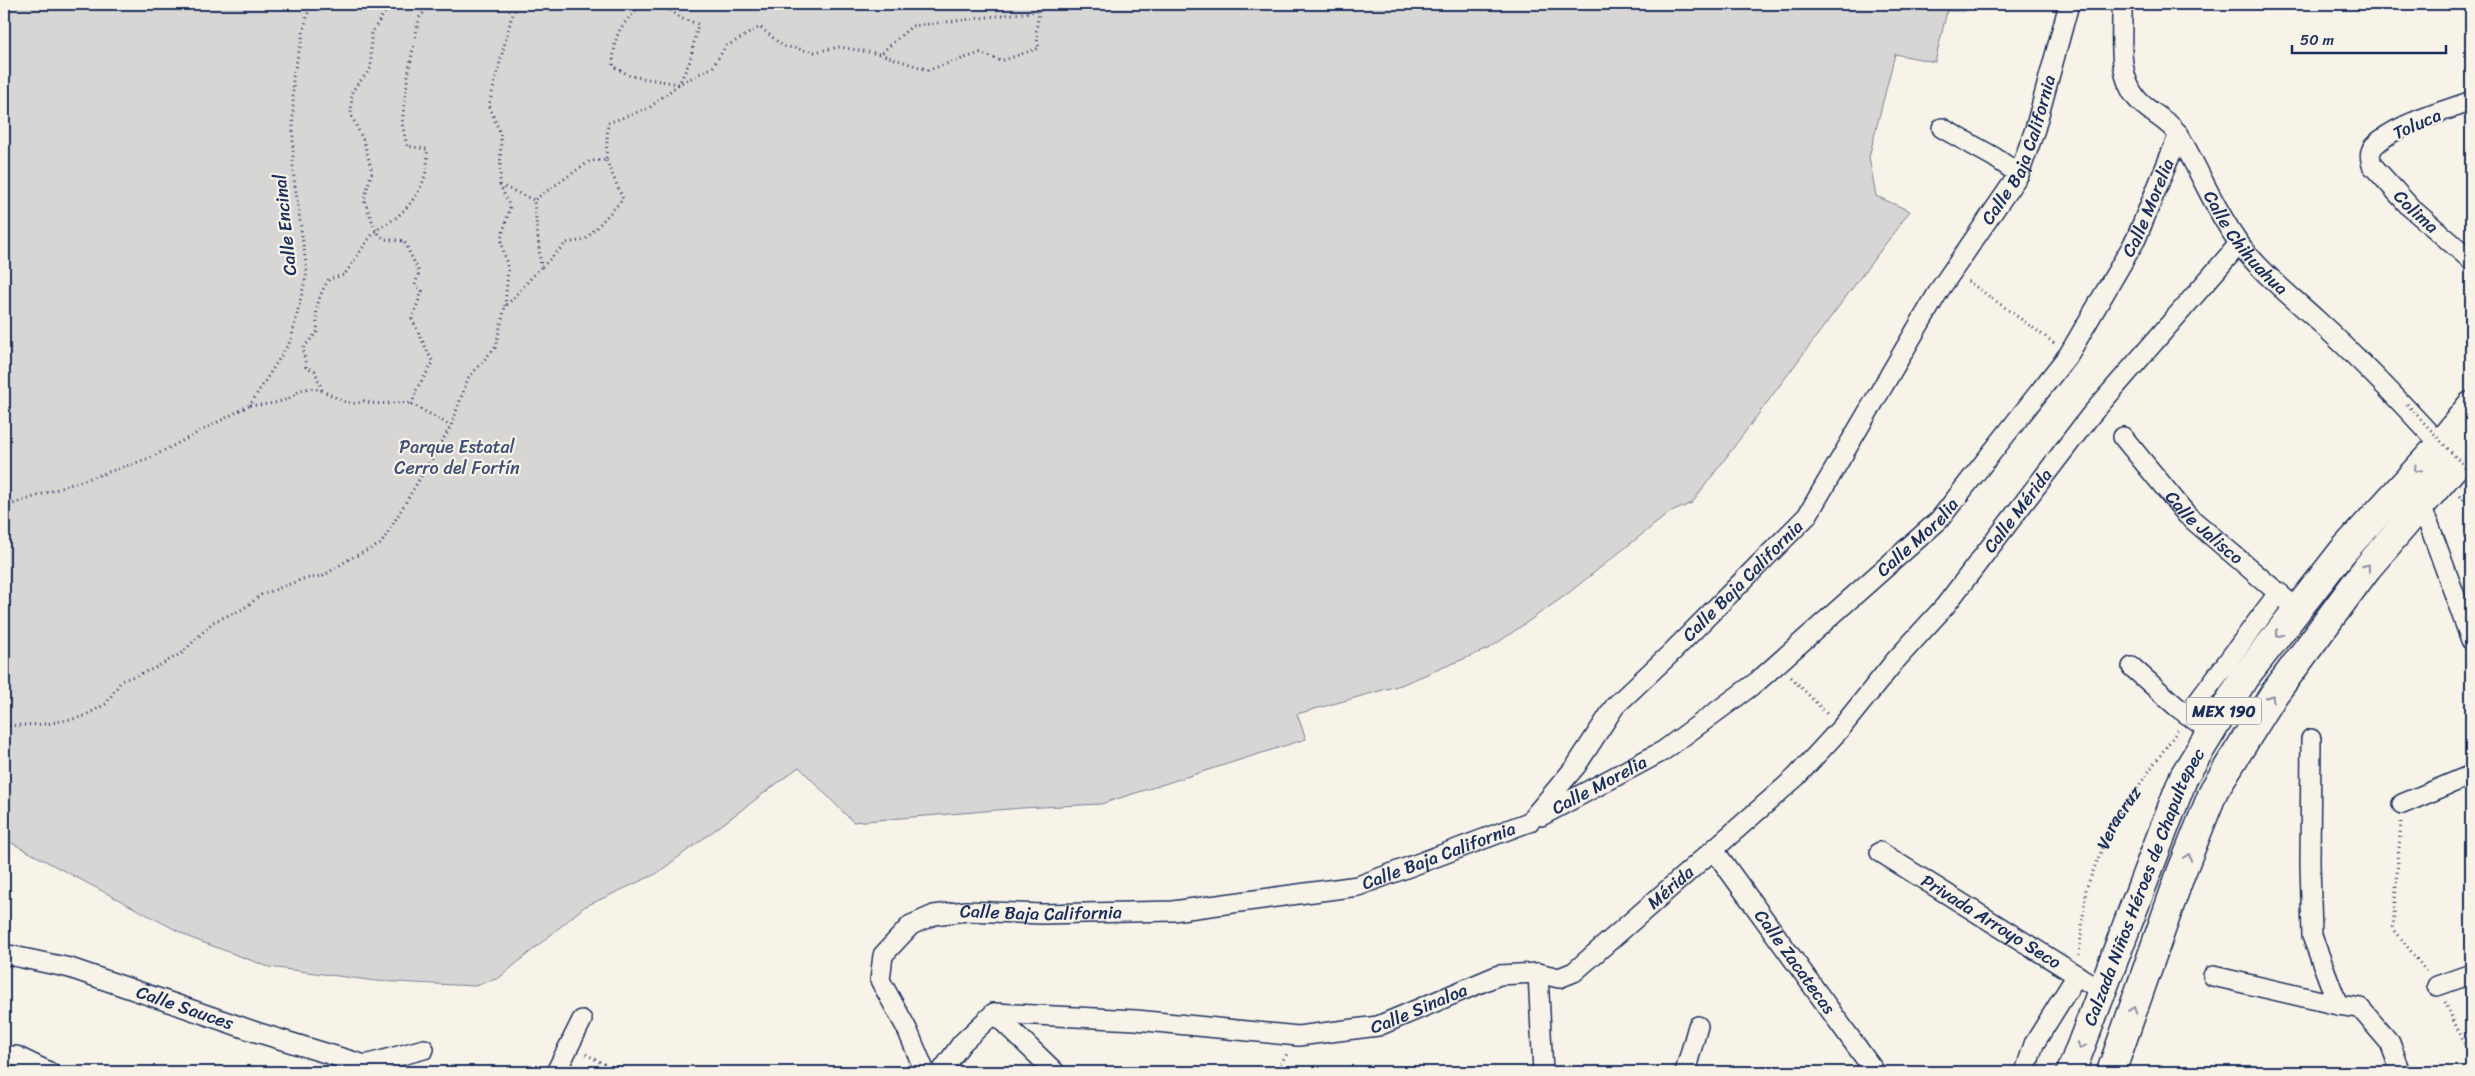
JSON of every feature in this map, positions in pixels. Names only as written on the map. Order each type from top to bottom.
[{"type":"main road","name":"Calzada Niños Héroes de Chapultepec","points":[[2071,1072],[2184,776],[2244,678],[2288,601],[2343,550],[2440,445],[2471,406]]},
{"type":"main road","name":"Calzada Niños Héroes de Chapultepec","points":[[2111,1072],[2181,873],[2214,790],[2274,694],[2367,568],[2471,447]]},
{"type":"street","name":"Calle Chihuahua","points":[[2122,4],[2123,58],[2127,81],[2137,100],[2179,134],[2223,219],[2239,244],[2282,290],[2317,320],[2440,445]]},
{"type":"street","name":"Calle Baja California","points":[[925,1072],[907,1029],[880,980],[883,955],[911,925],[934,915],[966,911],[1042,914],[1173,911],[1358,886],[1529,822],[1576,766],[1616,706],[1807,516],[1940,289],[1954,272],[2019,174],[2035,129],[2067,11]]},
{"type":"street","name":"Toluca","points":[[2370,157],[2373,147],[2396,130],[2471,101]]},
{"type":"street","points":[[1942,128],[1994,157],[2019,174]]},
{"type":"street","name":"Calle Morelia","points":[[1529,822],[1664,751],[1758,680],[1939,520],[2069,354],[2136,240],[2179,134]]},
{"type":"street","name":"Colima","points":[[2370,157],[2372,165],[2410,208],[2471,260]]},
{"type":"street","name":"Calle Mérida","points":[[1796,777],[1841,728],[1945,606],[2090,416],[2239,244]]},
{"type":"street","name":"Calle Jalisco","points":[[2123,437],[2187,515],[2288,601]]},
{"type":"street","points":[[2420,506],[2430,527],[2471,640]]},
{"type":"street","points":[[2188,715],[2288,601]]},
{"type":"street","points":[[2132,667],[2211,732]]},
{"type":"street","points":[[2311,739],[2310,863],[2312,936],[2338,1005]]},
{"type":"street","points":[[2402,804],[2471,775]]},
{"type":"street","name":"Mérida","points":[[1538,973],[1559,978],[1574,972],[1796,777]]},
{"type":"street","name":"Calle Zacatecas","points":[[1714,850],[1875,1072]]},
{"type":"street","name":"Privada Arroyo Seco","points":[[1880,852],[2102,991]]},
{"type":"street","name":"Calle Sauces","points":[[4,954],[70,968],[366,1069],[424,1049]]},
{"type":"street","points":[[1538,973],[1543,1072]]},
{"type":"street","name":"Calle Sinaloa","points":[[994,1013],[1136,1020],[1298,1036],[1378,1026],[1498,975],[1538,973]]},
{"type":"street","points":[[2437,986],[2471,974]]},
{"type":"street","points":[[2025,1072],[2034,1044],[2077,975]]},
{"type":"street","points":[[2213,976],[2338,1005],[2360,1008],[2390,1043],[2401,1072]]},
{"type":"street","points":[[941,1072],[962,1043],[994,1013],[1055,1072]]},
{"type":"street","points":[[556,1072],[582,1020]]},
{"type":"street","points":[[1685,1072],[1698,1026]]},
{"type":"street","points":[[4,1056],[16,1056],[49,1072]]},
{"type":"path","name":"Calle Encinal","points":[[4,507],[150,458],[250,405],[291,340],[307,272],[293,170],[293,77],[310,4]]},
{"type":"path","points":[[390,4],[371,34],[371,68],[352,91],[351,115],[364,142],[372,172],[364,200],[376,231],[384,240],[404,241],[419,272],[415,285],[422,291],[412,319],[434,363],[418,388],[412,404]]},
{"type":"path","points":[[322,390],[315,371],[306,367],[303,348],[318,330],[315,315],[321,291],[329,279],[344,275],[376,231],[397,217],[417,197],[428,162],[426,149],[407,146],[402,123],[408,75],[419,18],[430,4]]},
{"type":"path","points":[[4,726],[46,724],[82,717],[106,704],[121,681],[153,669],[182,653],[213,622],[243,609],[261,595],[303,580],[324,576],[349,559],[381,544],[451,426],[468,378],[495,348],[504,307],[508,270],[501,240],[510,207],[500,185],[501,136],[489,105],[511,19],[518,4]]},
{"type":"path","points":[[572,4],[607,4]]},
{"type":"path","points":[[643,4],[623,23],[614,39],[614,66],[630,76],[679,84]]},
{"type":"path","points":[[663,4],[680,18],[698,24],[690,61],[679,84]]},
{"type":"path","points":[[880,54],[912,26],[1039,10],[1058,4]]},
{"type":"path","points":[[504,307],[566,243],[585,240],[623,199],[606,160],[608,123],[649,108],[679,84],[713,67],[725,47],[760,27],[783,46],[814,52],[840,47],[880,54],[928,70],[980,53],[1001,61],[1039,48],[1036,32],[1039,10]]},
{"type":"path","points":[[534,200],[590,161],[606,160]]},
{"type":"path","points":[[500,185],[534,200]]},
{"type":"path","points":[[534,200],[541,267]]},
{"type":"path","points":[[1954,272],[2069,354]]},
{"type":"path","points":[[250,405],[285,400],[306,388],[322,390],[338,400],[359,404],[364,401],[378,406],[400,402],[412,404],[451,426]]},
{"type":"path","points":[[2407,404],[2471,474],[2465,481]]},
{"type":"path","points":[[2454,496],[2460,488]]},
{"type":"path","points":[[2464,500],[2471,491]]},
{"type":"path","points":[[1778,663],[1841,728]]},
{"type":"path","name":"Veracruz","points":[[2077,975],[2086,889],[2112,824],[2188,715]]},
{"type":"path","points":[[2402,804],[2392,928],[2437,986],[2471,1058]]},
{"type":"path","points":[[570,1046],[618,1072]]},
{"type":"green space","name":"Parque Estatal Cerro del Fortín","points":[[4,4],[1967,4],[1965,11],[1947,11],[1935,62],[1895,54],[1869,157],[1876,196],[1910,211],[1692,503],[1669,513],[1566,595],[1490,648],[1401,685],[1297,714],[1306,739],[1101,804],[1022,808],[853,822],[799,767],[656,874],[584,907],[499,978],[475,986],[376,981],[269,967],[191,938],[4,839]]}]
